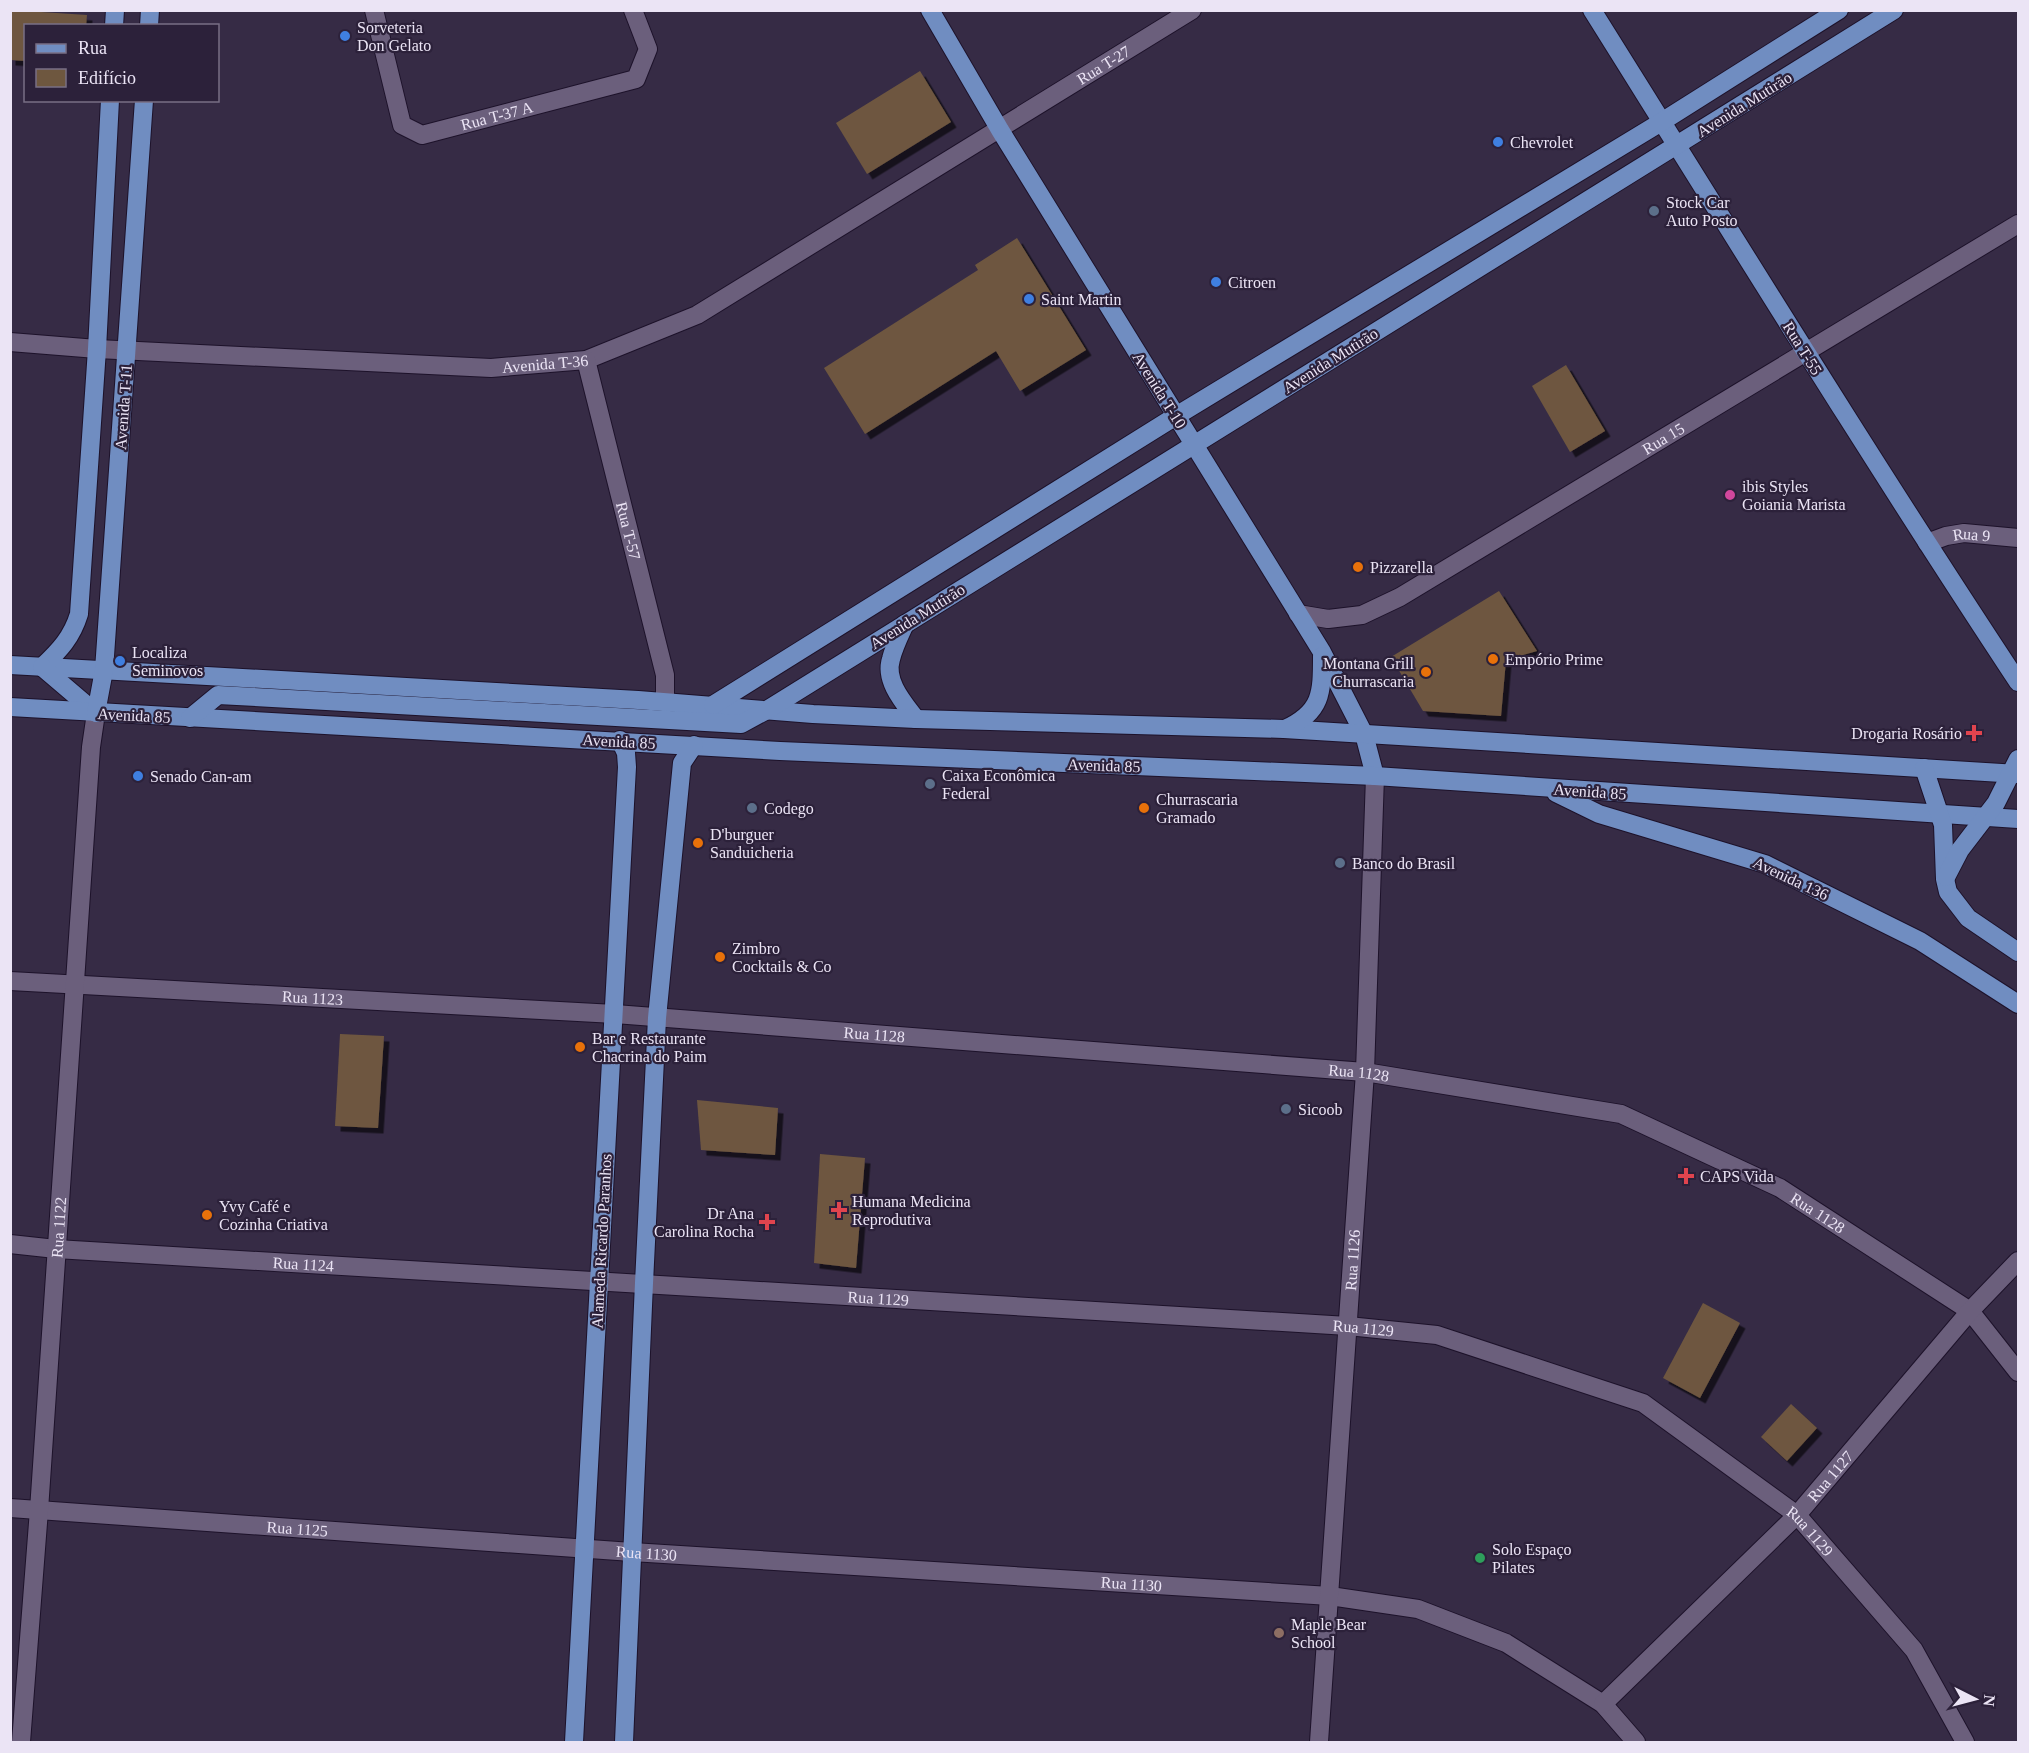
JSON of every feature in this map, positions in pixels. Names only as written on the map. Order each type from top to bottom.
[{"type":"main road","name":"Avenida T-10","points":[[930,10],[1007,125],[1176,416],[1322,652],[1365,734],[1375,776]]},
{"type":"main road","name":"Rua T-55","points":[[1592,10],[1806,353],[2019,682]]},
{"type":"main road","name":"Avenida Mutirão","points":[[713,705],[1176,416],[1663,122],[1839,10]]},
{"type":"main road","name":"Avenida Mutirão","points":[[190,718],[218,695],[741,724],[1894,10]]},
{"type":"main road","name":"Avenida T-11","points":[[42,667],[65,645],[74,631],[79,614],[97,349],[110,102]]},
{"type":"main road","name":"Avenida T-11","points":[[96,713],[104,670],[144,102]]},
{"type":"main road","points":[[905,624],[890,662],[892,680],[899,697],[916,719]]},
{"type":"main road","points":[[1284,729],[1300,722],[1317,702],[1322,688],[1322,652]]},
{"type":"main road","points":[[10,665],[665,702],[916,719],[1284,729],[1924,768],[2016,768]]},
{"type":"main road","points":[[42,667],[96,713]]},
{"type":"main road","name":"Avenida 85","points":[[10,707],[620,740],[780,751],[1375,776],[2019,819]]},
{"type":"main road","name":"Alameda Ricardo Paranhos","points":[[574,1743],[627,767],[626,753],[620,740]]},
{"type":"main road","points":[[624,1743],[657,1018],[681,762],[694,745]]},
{"type":"main road","points":[[1924,768],[1945,838],[1945,879],[1953,902],[1968,918],[2019,952]]},
{"type":"main road","points":[[1945,879],[1951,864],[1987,816],[2016,768]]},
{"type":"main road","name":"Avenida 136","points":[[1546,789],[1599,814],[1765,864],[1920,941],[2019,1004]]},
{"type":"street","name":"Rua T-37 A","points":[[374,10],[402,125],[422,135],[636,79],[648,49],[633,10]]},
{"type":"street","name":"Rua T-27","points":[[1007,125],[1192,10]]},
{"type":"street","name":"Avenida T-36","points":[[10,342],[97,349],[490,368],[586,360],[697,315],[1007,125]]},
{"type":"street","name":"Rua 15","points":[[1298,614],[1328,619],[1362,615],[1400,597],[2019,224]]},
{"type":"street","name":"Rua T-57","points":[[586,360],[665,675],[665,702]]},
{"type":"street","name":"Rua 9","points":[[1927,543],[1946,536],[1964,533],[2019,538]]},
{"type":"street","name":"Rua 1122","points":[[21,1743],[91,747],[96,713]]},
{"type":"street","name":"Rua 1126","points":[[1319,1743],[1365,1072],[1375,776]]},
{"type":"street","name":"Rua 1123","points":[[10,981],[615,1014]]},
{"type":"street","name":"Rua 1128","points":[[615,1014],[1365,1072],[1621,1114],[1780,1188],[1970,1311],[2019,1372]]},
{"type":"street","name":"Rua 1124","points":[[10,1245],[598,1281]]},
{"type":"street","name":"Rua 1127","points":[[1603,1704],[1797,1515],[1970,1311],[2019,1261]]},
{"type":"street","name":"Rua 1129","points":[[598,1281],[1347,1326],[1437,1335],[1643,1403],[1797,1515],[1914,1650],[1965,1743]]},
{"type":"street","name":"Rua 1125","points":[[10,1508],[585,1548]]},
{"type":"street","name":"Rua 1130","points":[[585,1548],[1330,1596],[1418,1609],[1506,1643],[1603,1704],[1636,1743]]},
{"type":"building","points":[[10,10],[87,15],[86,24],[24,24],[24,61],[10,60]]},
{"type":"building","points":[[920,71],[951,122],[867,174],[836,123]]},
{"type":"building","points":[[1017,238],[1086,350],[1020,391],[996,351],[865,434],[824,368],[978,270],[975,265]]},
{"type":"building","points":[[1566,365],[1605,431],[1570,452],[1532,386]]},
{"type":"building","points":[[1499,591],[1537,651],[1506,660],[1501,716],[1423,711],[1391,657]]},
{"type":"building","points":[[340,1034],[384,1036],[378,1128],[335,1126]]},
{"type":"building","points":[[697,1100],[778,1108],[775,1155],[701,1150]]},
{"type":"building","name":"Humana Medicina Reprodutiva","points":[[820,1154],[865,1158],[856,1268],[814,1263]]},
{"type":"building","points":[[1703,1303],[1740,1323],[1700,1398],[1663,1378]]},
{"type":"building","points":[[1791,1404],[1817,1428],[1787,1461],[1761,1437]]},
{"type":"place","name":"Sorveteria Don Gelato","points":[[345,36]]},
{"type":"place","name":"Chevrolet","points":[[1498,142]]},
{"type":"place","name":"Stock Car Auto Posto","points":[[1654,211]]},
{"type":"place","name":"Citroen","points":[[1216,282]]},
{"type":"place","name":"Saint Martin","points":[[1029,299]]},
{"type":"place","name":"ibis Styles Goiania Marista","points":[[1730,495]]},
{"type":"place","name":"Pizzarella","points":[[1358,567]]},
{"type":"place","name":"Empório Prime","points":[[1493,659]]},
{"type":"place","name":"Localiza Seminovos","points":[[120,661]]},
{"type":"place","name":"Montana Grill Churrascaria","points":[[1426,672]]},
{"type":"place","name":"Drogaria Rosário","points":[[1974,733]]},
{"type":"place","name":"Senado Can-am","points":[[138,776]]},
{"type":"place","name":"Caixa Econômica Federal","points":[[930,784]]},
{"type":"place","name":"Codego","points":[[752,808]]},
{"type":"place","name":"Churrascaria Gramado","points":[[1144,808]]},
{"type":"place","name":"D'burguer Sanduicheria","points":[[698,843]]},
{"type":"place","name":"Banco do Brasil","points":[[1340,863]]},
{"type":"place","name":"Zimbro Cocktails & Co","points":[[720,957]]},
{"type":"place","name":"Bar e Restaurante Chacrina do Paim","points":[[580,1047]]},
{"type":"place","name":"Sicoob","points":[[1286,1109]]},
{"type":"place","name":"CAPS Vida","points":[[1686,1176]]},
{"type":"place","name":"Humana Medicina Reprodutiva","points":[[839,1210]]},
{"type":"place","name":"Yvy Café e Cozinha Criativa","points":[[207,1215]]},
{"type":"place","name":"Dr Ana Carolina Rocha","points":[[767,1222]]},
{"type":"place","name":"Solo Espaço Pilates","points":[[1480,1558]]},
{"type":"place","name":"Maple Bear School","points":[[1279,1633]]}]
